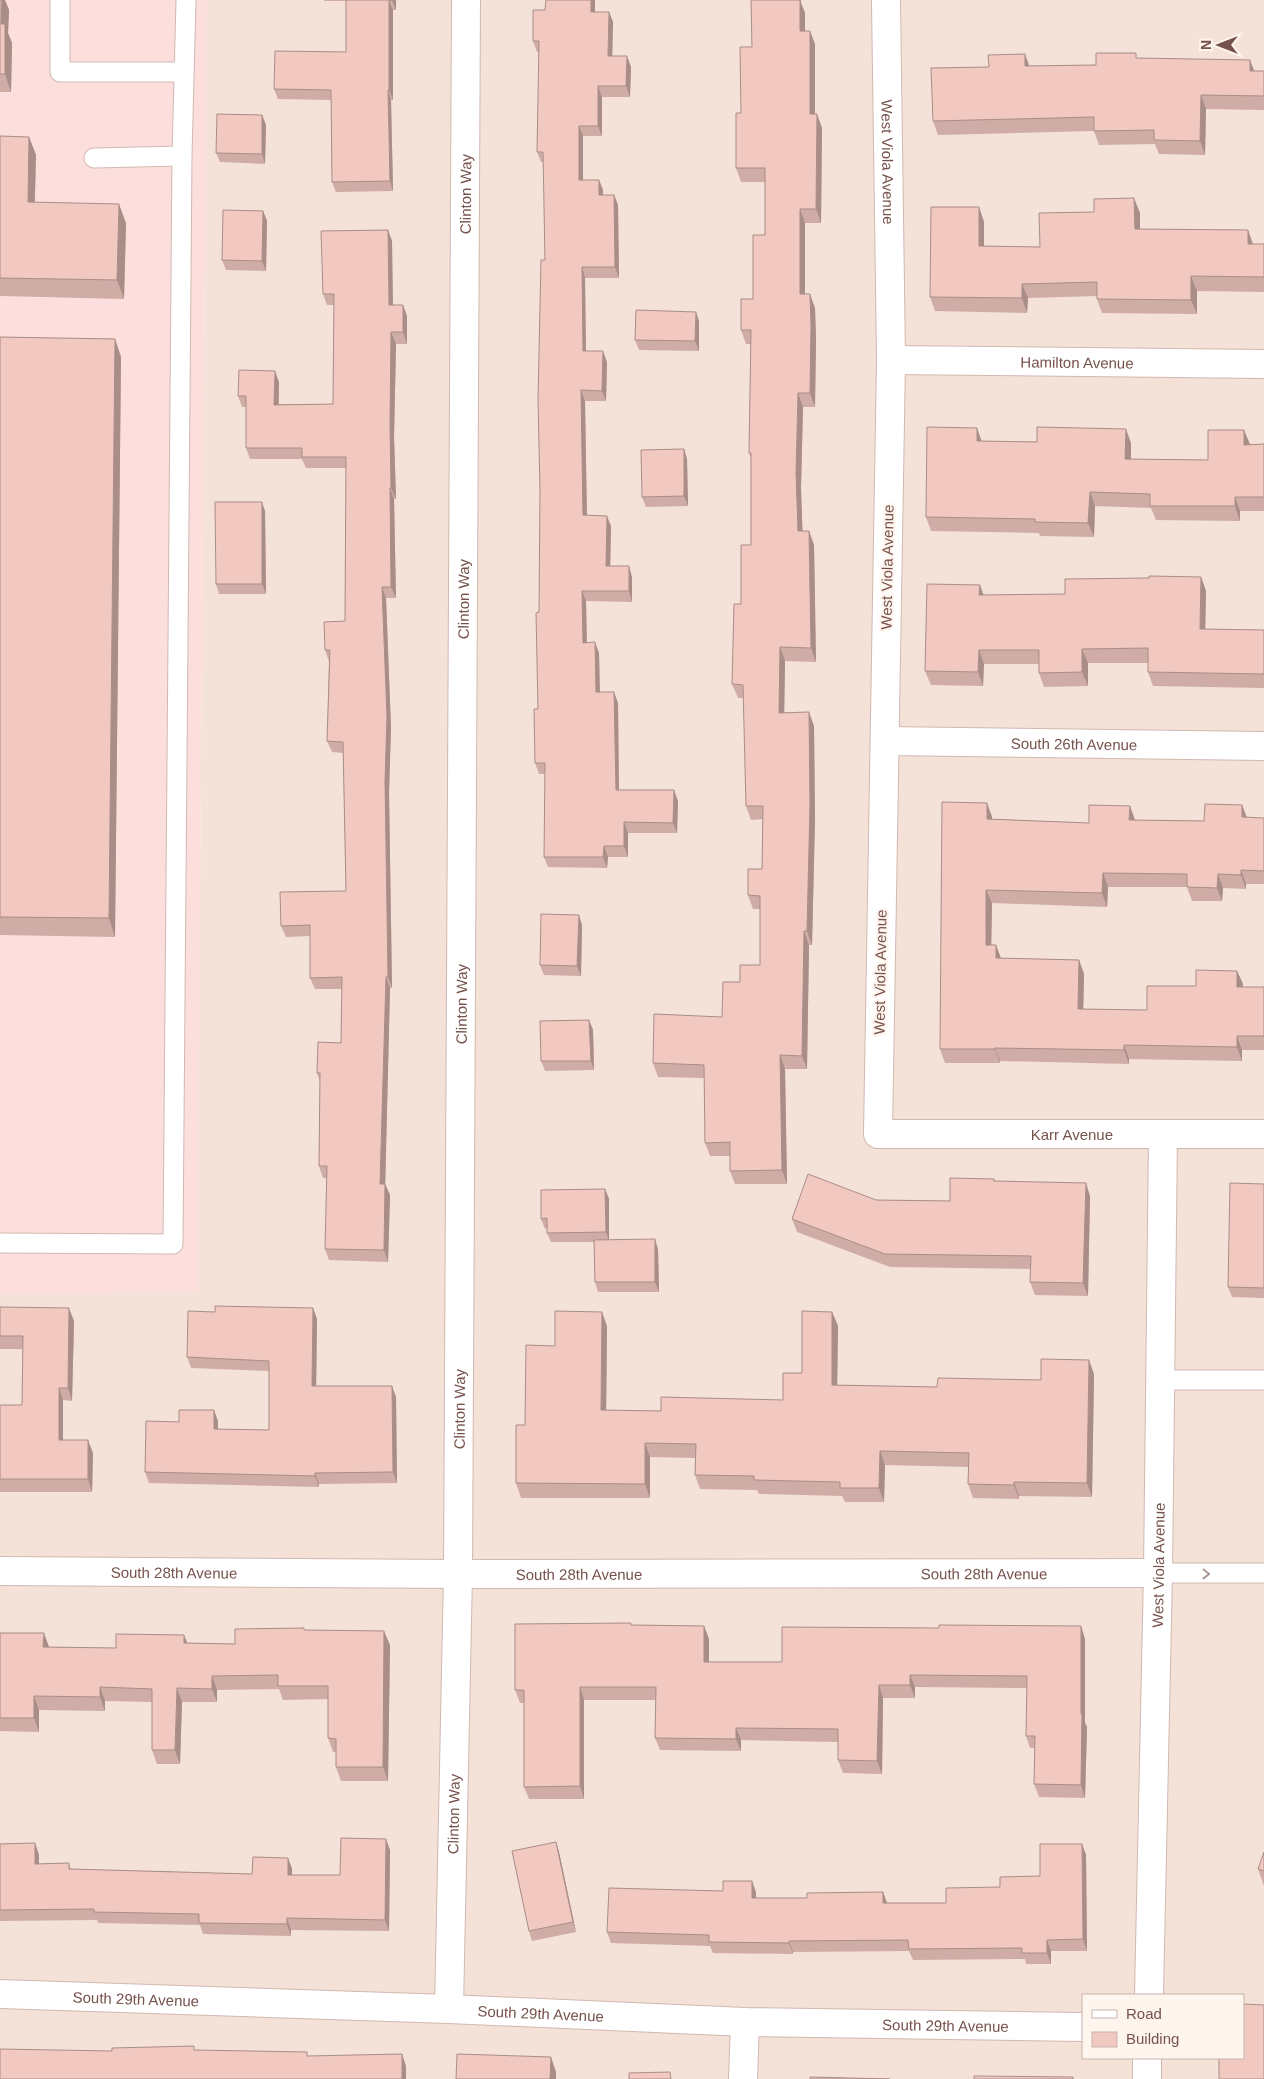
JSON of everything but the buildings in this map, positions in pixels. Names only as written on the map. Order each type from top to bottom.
[{"type":"street","name":"Clinton Way","points":[[449,2009],[458,1574],[466,0]]},
{"type":"street","name":"West Viola Avenue","points":[[878,1134],[891,360],[886,0]]},
{"type":"street","name":"Hamilton Avenue","points":[[891,360],[1264,364]]},
{"type":"street","name":"South 26th Avenue","points":[[885,741],[1264,746]]},
{"type":"street","name":"Karr Avenue","points":[[878,1134],[1264,1134]]},
{"type":"street","name":"West Viola Avenue","points":[[1148,1994],[1158,1573],[1163,1135]]},
{"type":"street","name":"South 28th Avenue","points":[[0,1570],[458,1574],[1158,1573]]},
{"type":"street","name":"South 29th Avenue","points":[[0,1994],[449,2009],[745,2022],[1082,2027]]},
{"type":"street","points":[[743,2079],[745,2022]]},
{"type":"street","points":[[1147,2059],[1147,2079]]},
{"type":"lane","points":[[60,0],[60,72],[184,72]]},
{"type":"lane","points":[[0,1243],[173,1244],[182,156],[186,0]]},
{"type":"lane","points":[[94,158],[182,156]]},
{"type":"lane","points":[[1160,1380],[1264,1380]]},
{"type":"lane","points":[[1158,1573],[1264,1573]]},
{"type":"shaded area","points":[[0,0],[207,0],[197,1292],[0,1294]]},
{"type":"shaded area","points":[[207,0],[1264,0],[1264,2079],[0,2079],[0,1294],[197,1292]]}]
